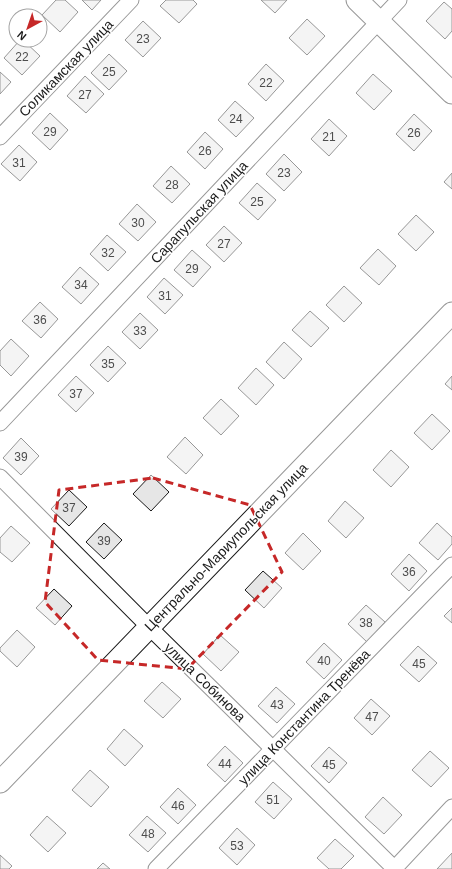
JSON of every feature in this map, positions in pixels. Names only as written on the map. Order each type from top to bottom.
[{"type":"street","name":"Соликамская улица","points":[[0,137],[131,0]]},
{"type":"street","points":[[357,0],[452,93]]},
{"type":"street","name":"Сарапульская улица","points":[[0,423],[399,0]]},
{"type":"street","name":"Центрально-Мариупольская улица","points":[[0,782],[452,313]]},
{"type":"street","name":"улица Собинова","points":[[0,477],[149,627],[394,869]]},
{"type":"street","name":"улица Константина Тренёва","points":[[156,869],[452,565]]},
{"type":"street","points":[[394,869],[452,807]]},
{"type":"highlighted area","points":[[153,478],[250,505],[282,572],[187,669],[98,660],[45,602],[59,490]]},
{"type":"building","points":[[56,0],[65,0],[78,12],[60,32],[48,21],[48,9]]},
{"type":"building","points":[[82,0],[101,0],[92,10]]},
{"type":"building","points":[[166,0],[193,0],[197,4],[179,23],[160,6]]},
{"type":"building","points":[[261,0],[287,0],[275,13]]},
{"type":"building","points":[[444,2],[452,9],[452,31],[445,39],[426,21]]},
{"type":"building","points":[[307,19],[325,36],[307,55],[289,38]]},
{"type":"building","points":[[143,21],[161,38],[143,57],[125,40]]},
{"type":"building","points":[[13,48],[32,48],[40,56],[22,75],[4,58]]},
{"type":"building","points":[[109,54],[127,71],[109,90],[91,73]]},
{"type":"building","points":[[266,64],[284,81],[266,101],[248,84]]},
{"type":"building","points":[[0,72],[11,82],[0,94]]},
{"type":"building","points":[[373,74],[392,91],[374,110],[356,93]]},
{"type":"building","points":[[85,76],[104,94],[86,113],[67,96]]},
{"type":"building","points":[[235,101],[254,118],[236,137],[218,120]]},
{"type":"building","points":[[50,113],[68,130],[50,150],[32,133]]},
{"type":"building","points":[[414,114],[432,131],[414,151],[396,134]]},
{"type":"building","points":[[329,119],[347,136],[329,156],[311,139]]},
{"type":"building","points":[[205,132],[223,149],[205,169],[187,152]]},
{"type":"building","points":[[19,145],[37,162],[20,181],[1,164]]},
{"type":"building","points":[[284,154],[302,172],[284,191],[266,174]]},
{"type":"building","points":[[171,166],[190,184],[172,203],[153,186]]},
{"type":"building","points":[[452,173],[452,189],[444,182]]},
{"type":"building","points":[[257,183],[276,200],[258,220],[239,203]]},
{"type":"building","points":[[137,204],[156,222],[138,241],[119,224]]},
{"type":"building","points":[[416,215],[434,232],[416,251],[398,234]]},
{"type":"building","points":[[224,226],[242,243],[224,262],[206,245]]},
{"type":"building","points":[[107,235],[126,252],[108,271],[90,254]]},
{"type":"building","points":[[378,249],[396,266],[379,285],[360,268]]},
{"type":"building","points":[[192,250],[211,267],[193,287],[174,270]]},
{"type":"building","points":[[80,267],[99,284],[81,304],[62,287]]},
{"type":"building","points":[[164,278],[183,295],[165,314],[147,297]]},
{"type":"building","points":[[344,286],[362,303],[344,322],[326,305]]},
{"type":"building","points":[[40,302],[58,319],[41,338],[22,321]]},
{"type":"building","points":[[310,311],[329,328],[311,347],[292,330]]},
{"type":"building","points":[[140,313],[158,330],[140,349],[122,332]]},
{"type":"building","points":[[11,339],[29,356],[11,376],[0,365],[0,351]]},
{"type":"building","points":[[284,342],[302,359],[284,379],[266,362]]},
{"type":"building","points":[[108,346],[126,363],[108,382],[90,365]]},
{"type":"building","points":[[256,368],[274,385],[256,405],[238,388]]},
{"type":"building","points":[[76,376],[94,393],[76,412],[58,395]]},
{"type":"building","points":[[452,376],[452,390],[445,384]]},
{"type":"building","points":[[221,399],[239,416],[221,435],[203,418]]},
{"type":"building","points":[[432,414],[450,431],[432,450],[414,433]]},
{"type":"building","points":[[185,437],[203,455],[186,474],[167,457]]},
{"type":"building","points":[[21,438],[39,456],[21,475],[3,458]]},
{"type":"building","points":[[391,450],[409,467],[391,487],[373,470]]},
{"type":"building","points":[[151,475],[169,492],[151,511],[133,494]]},
{"type":"building","points":[[69,490],[87,507],[69,526],[51,509]]},
{"type":"building","points":[[345,501],[364,518],[346,538],[328,521]]},
{"type":"building","points":[[104,523],[122,540],[104,559],[86,542]]},
{"type":"building","points":[[437,523],[452,537],[452,544],[438,560],[419,543]]},
{"type":"building","points":[[11,526],[30,543],[12,562],[0,552],[0,538]]},
{"type":"building","points":[[303,533],[321,551],[303,570],[285,553]]},
{"type":"building","points":[[409,554],[427,571],[409,591],[391,574]]},
{"type":"building","points":[[263,571],[282,588],[264,608],[245,590]]},
{"type":"building","points":[[54,589],[72,606],[55,625],[36,608]]},
{"type":"building","points":[[366,605],[385,622],[367,642],[348,624]]},
{"type":"building","points":[[452,608],[452,623],[444,616]]},
{"type":"building","points":[[17,630],[35,647],[17,667],[0,651],[0,648]]},
{"type":"building","points":[[220,635],[239,652],[221,671],[203,654]]},
{"type":"building","points":[[324,643],[342,660],[324,679],[306,662]]},
{"type":"building","points":[[418,646],[437,663],[419,682],[400,665]]},
{"type":"building","points":[[162,682],[181,699],[163,718],[144,701]]},
{"type":"building","points":[[276,687],[295,704],[277,723],[258,706]]},
{"type":"building","points":[[371,699],[390,716],[372,735],[354,718]]},
{"type":"building","points":[[124,729],[143,746],[125,766],[107,749]]},
{"type":"building","points":[[225,746],[243,763],[225,782],[207,765]]},
{"type":"building","points":[[329,747],[347,763],[329,783],[311,766]]},
{"type":"building","points":[[430,751],[449,768],[431,787],[412,770]]},
{"type":"building","points":[[90,770],[109,787],[91,807],[72,790]]},
{"type":"building","points":[[273,782],[292,799],[274,819],[255,802]]},
{"type":"building","points":[[178,788],[196,805],[178,824],[160,807]]},
{"type":"building","points":[[383,797],[402,815],[384,834],[365,817]]},
{"type":"building","points":[[47,816],[66,833],[48,852],[30,835]]},
{"type":"building","points":[[147,816],[166,833],[148,852],[129,835]]},
{"type":"building","points":[[237,828],[255,845],[237,865],[219,848]]},
{"type":"building","points":[[335,839],[354,856],[341,869],[329,869],[317,858]]},
{"type":"building","points":[[452,853],[452,869],[437,869]]},
{"type":"building","points":[[0,855],[12,866],[9,869],[0,869]]},
{"type":"building","points":[[103,863],[110,869],[97,869]]}]
